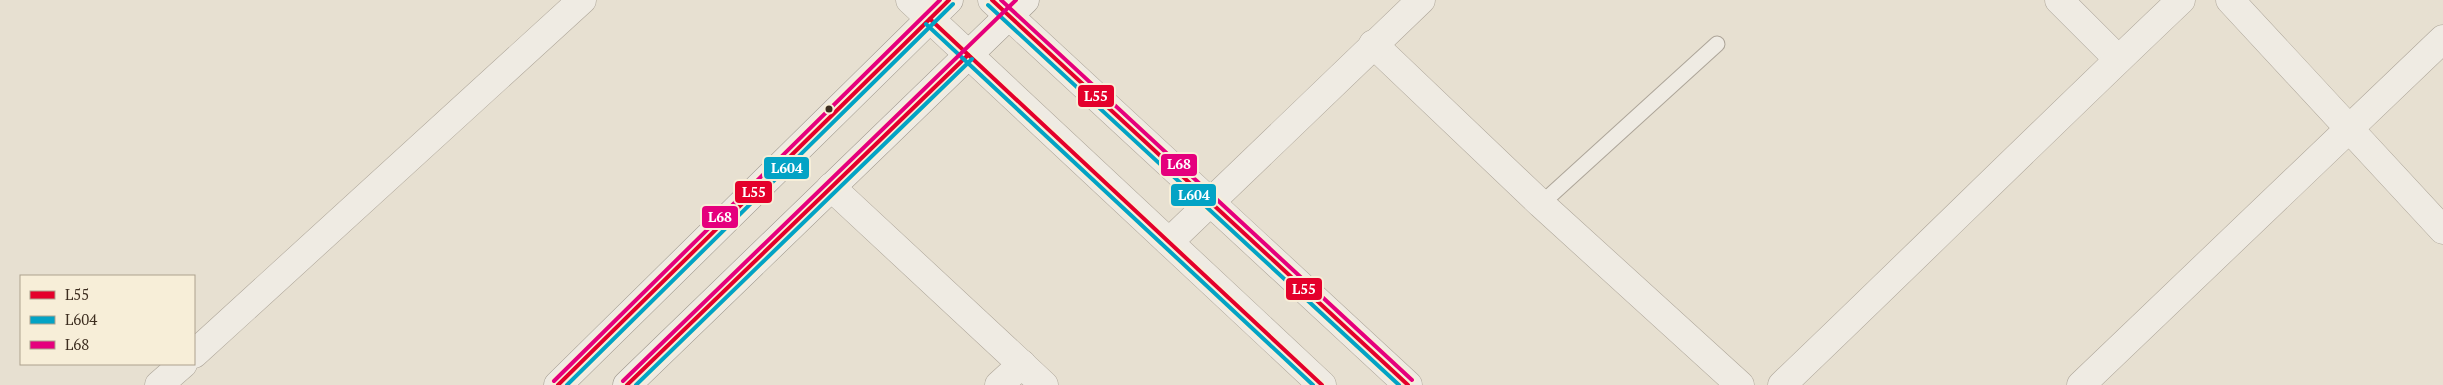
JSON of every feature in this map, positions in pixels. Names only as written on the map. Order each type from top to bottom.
[{"type":"street","points":[[195,353],[582,0]]},
{"type":"street","points":[[910,0],[1322,385]]},
{"type":"street","points":[[558,385],[949,0]]},
{"type":"street","points":[[1169,242],[1373,44],[1421,0]]},
{"type":"street","points":[[2059,0],[2118,59]]},
{"type":"street","points":[[1782,385],[2181,0]]},
{"type":"street","points":[[2230,0],[2443,230]]},
{"type":"street","points":[[627,385],[968,55],[1009,5],[1210,202],[1408,385]]},
{"type":"street","points":[[2081,385],[2443,39]]},
{"type":"street","points":[[1373,44],[1541,204],[1740,385]]},
{"type":"street","points":[[831,187],[1044,385]]},
{"type":"street","points":[[999,385],[1022,364]]},
{"type":"street","points":[[159,385],[182,365]]},
{"type":"lane","points":[[1541,204],[1717,44]]},
{"type":"transit line","name":"L68","points":[[554,381],[940,0]]},
{"type":"transit line","name":"L55","points":[[558,385],[949,0]]},
{"type":"transit line","name":"L55","points":[[992,0],[1408,385]]},
{"type":"transit line","name":"L68","points":[[1001,0],[1412,380]]},
{"type":"transit line","name":"L68","points":[[623,381],[1016,0]]},
{"type":"transit line","name":"L604","points":[[567,385],[953,4]]},
{"type":"transit line","name":"L604","points":[[988,5],[1399,385]]},
{"type":"transit line","name":"L55","points":[[930,19],[1322,385]]},
{"type":"transit line","name":"L604","points":[[926,24],[1313,385]]},
{"type":"transit line","name":"L55","points":[[627,385],[968,55]]},
{"type":"transit line","name":"L604","points":[[636,385],[972,59]]}]
